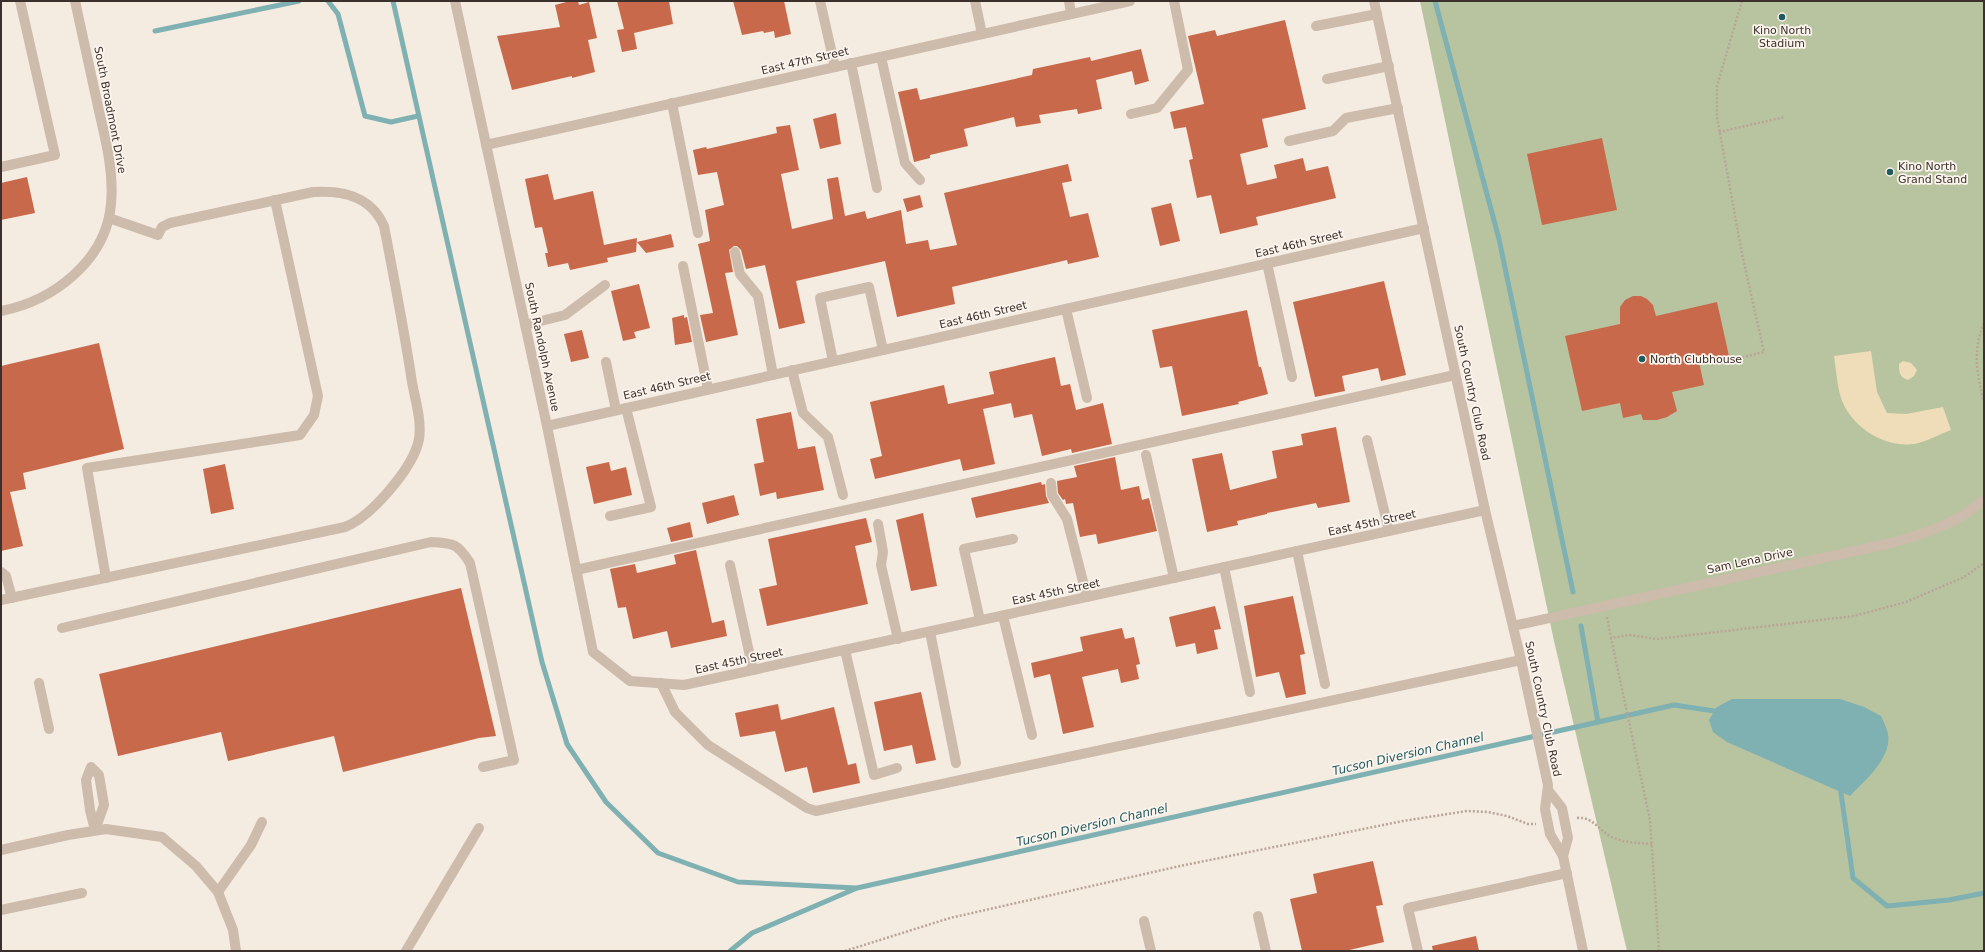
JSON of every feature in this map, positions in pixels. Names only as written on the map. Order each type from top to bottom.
[{"type":"street","points":[[1,167],[55,155],[20,1]]},
{"type":"street","name":"South Broadmont Drive","points":[[1,311],[33,302],[68,280],[91,256],[101,239],[109,218],[112,191],[110,162],[75,1]]},
{"type":"street","name":"South Randolph Avenue","points":[[455,1],[547,426],[593,652],[630,680]]},
{"type":"street","points":[[820,1],[834,67]]},
{"type":"street","points":[[975,1],[982,34]]},
{"type":"street","points":[[1069,1],[1071,14]]},
{"type":"street","name":"East 47th Street","points":[[486,145],[1130,1]]},
{"type":"street","points":[[1130,114],[1157,108],[1188,70],[1174,1]]},
{"type":"street","name":"South Country Club Road","points":[[1374,1],[1485,510],[1525,678],[1548,787],[1545,809],[1550,834],[1563,856],[1583,951]]},
{"type":"street","points":[[1316,26],[1377,14]]},
{"type":"street","points":[[881,57],[905,163],[920,180]]},
{"type":"street","points":[[851,64],[877,188]]},
{"type":"street","points":[[1327,79],[1389,66]]},
{"type":"street","points":[[672,104],[698,233]]},
{"type":"street","points":[[1289,141],[1332,131],[1346,118],[1398,108]]},
{"type":"street","points":[[1,600],[345,527],[362,518],[369,512],[407,468],[412,460],[419,438],[419,427],[400,304],[384,226],[380,217],[362,200],[349,194],[333,190],[313,192],[170,223],[162,227],[158,235],[109,218]]},
{"type":"street","points":[[106,578],[87,468],[300,435],[314,415],[318,396],[275,200]]},
{"type":"street","name":"East 46th Street","points":[[547,426],[1424,228]]},
{"type":"street","points":[[735,252],[740,274],[758,296],[773,375]]},
{"type":"street","points":[[1267,264],[1292,377]]},
{"type":"street","points":[[683,266],[708,389]]},
{"type":"street","points":[[525,325],[565,315],[605,285]]},
{"type":"street","points":[[833,361],[820,298],[869,287],[883,350]]},
{"type":"street","points":[[1066,309],[1087,398]]},
{"type":"street","points":[[606,362],[650,507],[610,516]]},
{"type":"street","points":[[792,370],[803,413],[828,437],[843,495]]},
{"type":"street","points":[[576,570],[1455,375]]},
{"type":"street","points":[[1367,440],[1389,531]]},
{"type":"street","points":[[1146,455],[1174,578]]},
{"type":"street","points":[[1050,483],[1052,495],[1067,519],[1087,597]]},
{"type":"street","name":"Sam Lena Drive","points":[[1513,626],[1913,537],[1950,523],[1984,500]]},
{"type":"street","name":"East 45th Street","points":[[630,680],[684,686],[1485,510]]},
{"type":"street","points":[[878,524],[883,552],[881,565],[898,638]]},
{"type":"street","points":[[980,620],[964,549],[1013,539]]},
{"type":"street","points":[[62,628],[431,542],[445,542],[461,548],[470,563],[514,760],[483,767]]},
{"type":"street","points":[[1297,551],[1325,684]]},
{"type":"street","points":[[730,565],[753,670]]},
{"type":"street","points":[[1224,567],[1250,692]]},
{"type":"street","points":[[1,572],[6,576],[12,598]]},
{"type":"street","points":[[1003,616],[1032,735]]},
{"type":"street","points":[[930,632],[956,763]]},
{"type":"street","points":[[845,650],[874,775],[896,768]]},
{"type":"street","points":[[661,683],[675,712],[708,745],[807,808],[816,811],[1521,660]]},
{"type":"street","points":[[39,683],[49,729]]},
{"type":"street","points":[[91,768],[99,775],[104,806],[95,830],[90,810],[86,780],[91,768]]},
{"type":"street","name":"South Country Club Road","points":[[1548,787],[1562,808],[1568,838],[1563,856]]},
{"type":"street","points":[[218,892],[252,845],[262,822]]},
{"type":"street","points":[[406,951],[479,828]]},
{"type":"street","points":[[1,850],[106,829],[162,837],[196,866],[218,892],[233,930],[236,951]]},
{"type":"street","points":[[1418,951],[1408,908],[1567,873]]},
{"type":"street","points":[[1,910],[17,908],[82,893]]},
{"type":"street","points":[[1258,916],[1266,951]]},
{"type":"street","points":[[1144,921],[1151,951]]},
{"type":"path","points":[[1711,365],[1764,352],[1742,254],[1720,132],[1716,99],[1717,86],[1742,1]]},
{"type":"path","points":[[1720,132],[1785,117]]},
{"type":"path","points":[[1984,323],[1978,338],[1976,368],[1984,403]]},
{"type":"path","points":[[1612,638],[1629,635],[1656,639],[1854,616],[1906,602],[1964,577],[1984,563]]},
{"type":"path","points":[[1604,605],[1650,820],[1659,951]]},
{"type":"path","points":[[845,951],[950,918],[1180,866],[1403,820],[1467,811],[1488,812],[1507,816],[1528,824],[1536,824]]},
{"type":"path","points":[[1575,818],[1587,818],[1604,833],[1622,841],[1652,844]]},
{"type":"green space","points":[[1420,1],[1984,1],[1984,951],[1627,951],[1554,641]]},
{"type":"sand","points":[[1871,351],[1877,392],[1887,413],[1906,414],[1943,407],[1951,430],[1919,443],[1891,443],[1870,433],[1852,418],[1841,398],[1834,356]]},
{"type":"sand","points":[[1903,361],[1911,363],[1917,370],[1914,376],[1908,380],[1901,376],[1899,372],[1899,364]]},
{"type":"water","points":[[1732,699],[1840,699],[1864,707],[1881,716],[1888,734],[1886,752],[1870,776],[1850,796],[1727,742],[1713,732],[1709,720],[1717,707]]},
{"type":"building","points":[[570,1],[578,1],[579,5],[589,2],[597,38],[588,40],[595,72],[512,90],[497,36],[560,27],[555,5]]},
{"type":"building","points":[[617,1],[669,1],[673,24],[634,33],[637,49],[622,52],[617,30],[624,29]]},
{"type":"building","points":[[733,1],[784,1],[791,34],[775,38],[774,31],[764,33],[763,31],[742,35]]},
{"type":"building","points":[[1285,20],[1306,109],[1262,119],[1268,147],[1240,154],[1247,185],[1277,178],[1274,165],[1303,158],[1306,171],[1328,166],[1336,198],[1256,217],[1258,225],[1220,234],[1211,195],[1197,198],[1189,160],[1193,159],[1186,127],[1174,129],[1170,112],[1204,104],[1188,36],[1215,30],[1217,36]]},
{"type":"building","points":[[1141,49],[1149,81],[1135,85],[1132,71],[1096,80],[1102,109],[1078,114],[1077,109],[1039,115],[1041,123],[1016,127],[1014,117],[964,129],[968,146],[930,155],[930,158],[914,162],[898,92],[917,88],[920,100],[1032,75],[1033,69],[1090,57],[1091,61]]},
{"type":"building","points":[[836,113],[841,144],[820,149],[813,119]]},
{"type":"building","points":[[790,125],[799,170],[781,174],[792,229],[833,219],[827,179],[838,177],[845,216],[865,211],[867,219],[901,210],[906,244],[928,240],[930,250],[957,245],[944,193],[1068,164],[1072,181],[1062,183],[1070,217],[1088,213],[1099,257],[1068,264],[1067,260],[952,287],[955,304],[897,317],[885,261],[796,281],[805,323],[779,329],[765,265],[746,269],[741,250],[737,246],[734,246],[729,250],[733,272],[725,273],[738,335],[706,342],[700,315],[713,313],[698,244],[710,241],[705,210],[724,205],[717,172],[698,175],[693,150],[706,147],[707,149],[777,133],[776,127]]},
{"type":"building","points":[[1602,138],[1617,210],[1542,225],[1527,154]]},
{"type":"building","points":[[548,174],[554,200],[593,191],[604,245],[637,238],[636,252],[607,258],[608,262],[570,270],[568,263],[548,267],[545,253],[548,253],[542,227],[535,228],[525,179]]},
{"type":"building","points":[[27,177],[35,213],[1,220],[1,183]]},
{"type":"building","points":[[920,195],[923,207],[907,212],[903,199]]},
{"type":"building","points":[[1171,203],[1180,241],[1160,246],[1151,208]]},
{"type":"building","points":[[671,234],[674,247],[646,253],[637,242]]},
{"type":"building","points":[[1384,281],[1406,375],[1381,381],[1378,368],[1342,376],[1345,391],[1315,397],[1293,302]]},
{"type":"building","points":[[639,284],[650,328],[634,332],[636,338],[623,341],[611,291]]},
{"type":"building","name":"North Clubhouse","points":[[1633,296],[1641,296],[1647,299],[1653,305],[1656,316],[1717,302],[1729,356],[1699,362],[1704,385],[1672,392],[1677,411],[1667,417],[1657,420],[1643,420],[1641,414],[1623,418],[1620,403],[1582,411],[1565,336],[1620,324],[1620,307],[1625,300]]},
{"type":"building","points":[[1247,310],[1259,367],[1261,367],[1268,394],[1238,402],[1239,404],[1182,416],[1172,366],[1160,368],[1152,330]]},
{"type":"building","points":[[684,315],[684,318],[687,317],[692,342],[675,345],[672,318]]},
{"type":"building","points":[[582,330],[589,358],[571,362],[564,334]]},
{"type":"building","points":[[99,343],[124,449],[23,473],[26,489],[10,492],[23,546],[1,551],[1,366]]},
{"type":"building","points":[[1055,357],[1061,386],[1070,384],[1076,410],[1103,403],[1112,444],[1072,453],[1071,449],[1042,456],[1032,414],[1014,418],[1011,403],[983,409],[995,464],[963,471],[960,459],[875,479],[870,459],[882,456],[870,402],[944,385],[948,404],[994,394],[989,372]]},
{"type":"building","points":[[791,412],[798,449],[815,446],[824,490],[777,499],[776,492],[760,496],[754,464],[764,462],[756,419]]},
{"type":"building","points":[[1336,427],[1350,502],[1318,508],[1316,503],[1267,513],[1237,521],[1238,525],[1207,532],[1192,459],[1222,453],[1230,490],[1277,478],[1272,451],[1303,445],[1301,434]]},
{"type":"building","points":[[1115,457],[1121,490],[1139,486],[1142,500],[1149,498],[1157,531],[1098,544],[1096,534],[1080,537],[1073,503],[1066,504],[1065,499],[1063,500],[1058,493],[1057,481],[1077,477],[1074,466]]},
{"type":"building","points":[[609,462],[611,471],[626,467],[632,495],[594,504],[586,467]]},
{"type":"building","points":[[225,464],[234,509],[211,514],[203,469]]},
{"type":"building","points":[[1041,482],[1042,485],[1045,484],[1046,496],[1049,503],[976,518],[971,498]]},
{"type":"building","points":[[734,495],[739,515],[707,524],[702,503]]},
{"type":"building","points":[[923,513],[937,586],[911,591],[896,520]]},
{"type":"building","points":[[866,518],[872,542],[855,546],[868,604],[767,626],[759,589],[777,585],[768,539]]},
{"type":"building","points":[[690,522],[693,537],[671,542],[667,528]]},
{"type":"building","points":[[696,550],[712,623],[724,620],[727,636],[671,648],[667,631],[633,639],[626,607],[618,608],[610,569],[635,564],[637,573],[676,564],[674,555]]},
{"type":"building","points":[[461,588],[496,736],[479,738],[343,772],[334,736],[228,761],[221,732],[118,756],[99,674]]},
{"type":"building","points":[[1293,596],[1305,654],[1300,655],[1306,694],[1286,698],[1279,672],[1256,677],[1244,606]]},
{"type":"building","points":[[1215,606],[1221,629],[1214,630],[1218,649],[1197,654],[1195,643],[1176,647],[1169,617]]},
{"type":"building","points":[[1122,628],[1125,639],[1134,637],[1140,664],[1136,665],[1139,679],[1121,683],[1118,669],[1082,677],[1094,727],[1063,734],[1050,674],[1034,678],[1031,663],[1083,651],[1080,637]]},
{"type":"building","points":[[921,692],[936,760],[916,764],[912,745],[884,751],[874,702]]},
{"type":"building","points":[[778,704],[781,720],[834,707],[848,765],[856,763],[860,783],[813,793],[807,767],[785,772],[775,731],[740,737],[735,713]]},
{"type":"building","points":[[1373,861],[1383,905],[1376,906],[1384,942],[1345,951],[1302,951],[1290,899],[1317,893],[1313,874]]},
{"type":"building","points":[[1476,936],[1479,951],[1433,951],[1432,946]]},
{"type":"waterway","points":[[155,31],[299,1]]},
{"type":"waterway","points":[[328,1],[338,14],[365,116],[391,122],[418,116]]},
{"type":"waterway","points":[[393,1],[542,662],[567,744],[606,802],[658,853],[738,882],[856,888]]},
{"type":"waterway","points":[[1435,1],[1499,239],[1573,592]]},
{"type":"waterway","points":[[1581,626],[1598,722]]},
{"type":"waterway","name":"Tucson Diversion Channel","points":[[730,951],[752,933],[857,888],[1674,705],[1721,712]]},
{"type":"waterway","name":"Tucson Diversion Channel","points":[[1840,786],[1853,878],[1887,906],[1949,900],[1984,893]]},
{"type":"place","name":"Kino North Stadium","points":[[1782,17]]},
{"type":"place","name":"Kino North Grand Stand","points":[[1890,172]]},
{"type":"place","name":"North Clubhouse","points":[[1642,359]]}]
